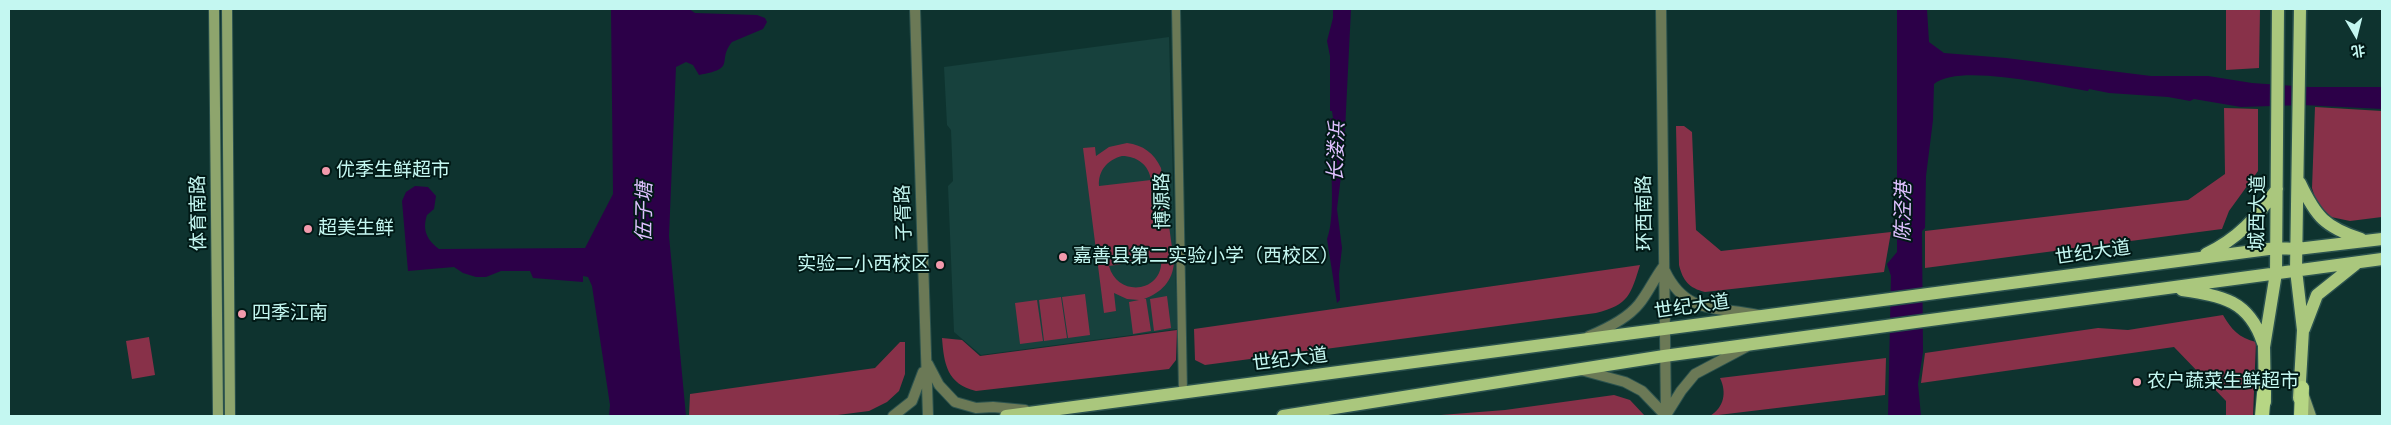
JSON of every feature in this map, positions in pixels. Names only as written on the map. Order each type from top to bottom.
[{"type":"highway","points":[[2301,416],[2302,388]]},
{"type":"highway","points":[[2262,416],[2264,394]]},
{"type":"main road","name":"体育南路","points":[[214,9],[218,416]]},
{"type":"main road","name":"体育南路","points":[[227,9],[230,416]]},
{"type":"main road","name":"城西大道","points":[[2269,416],[2264,394],[2264,347],[2276,274],[2278,9]]},
{"type":"main road","name":"城西大道","points":[[2295,416],[2302,388],[2303,330],[2296,270],[2300,9]]},
{"type":"main road","points":[[2298,180],[2320,218],[2344,234],[2366,241]]},
{"type":"main road","points":[[2195,259],[2223,246],[2253,222],[2276,189]]},
{"type":"main road","name":"世纪大道","points":[[1006,416],[2276,248],[2297,249],[2382,238]]},
{"type":"main road","points":[[1283,416],[1664,356],[1964,314],[2276,274],[2382,258]]},
{"type":"main road","points":[[2303,330],[2317,295],[2359,262]]},
{"type":"main road","points":[[2168,287],[2221,296],[2246,311],[2259,329],[2264,347]]},
{"type":"main road","name":"城西大道","points":[[2302,388],[2311,416]]},
{"type":"street","name":"子胥路","points":[[915,9],[928,416]]},
{"type":"street","name":"博源路","points":[[1176,9],[1183,392]]},
{"type":"street","name":"环西南路","points":[[1661,9],[1666,416]]},
{"type":"street","points":[[1575,341],[1615,324],[1639,304],[1649,285],[1663,268],[1672,286],[1700,307],[1734,310],[1765,316]]},
{"type":"street","points":[[1578,370],[1625,382],[1642,391],[1666,416],[1681,391],[1695,374],[1754,344]]},
{"type":"street","points":[[926,361],[939,385],[955,402],[976,408],[993,407],[1042,412]]},
{"type":"street","points":[[893,416],[912,401],[920,385],[926,361]]},
{"type":"shaded area","points":[[2226,9],[2260,9],[2259,68],[2226,70]]},
{"type":"shaded area","name":"嘉善县第二实验小学（西校区）","points":[[1169,37],[1177,329],[981,355],[954,332],[948,186],[953,181],[951,130],[947,125],[944,67]]},
{"type":"shaded area","points":[[2315,107],[2382,111],[2382,217],[2350,221],[2331,217],[2317,204],[2312,188]]},
{"type":"shaded area","points":[[2224,108],[2258,109],[2258,171],[2229,211],[2222,229],[1925,268],[1925,231],[2188,200],[2225,174]]},
{"type":"shaded area","points":[[1676,126],[1684,126],[1692,132],[1696,230],[1721,251],[1891,232],[1884,272],[1705,292],[1691,286],[1682,275],[1679,265]]},
{"type":"shaded area","points":[[1127,143],[1138,146],[1151,154],[1161,168],[1174,262],[1169,280],[1161,290],[1144,299],[1146,299],[1151,331],[1133,334],[1129,302],[1139,300],[1127,299],[1114,293],[1116,311],[1104,313],[1083,148],[1095,147],[1096,156],[1109,147]],"holes":[[[1127,156],[1141,162],[1148,170],[1151,180],[1099,186],[1100,176],[1104,167],[1112,160]],[[1161,258],[1160,269],[1156,278],[1149,284],[1140,287],[1130,287],[1121,283],[1114,277],[1109,266]]]},
{"type":"shaded area","points":[[1640,265],[1634,284],[1627,297],[1616,306],[1596,313],[1205,365],[1195,360],[1194,329]]},
{"type":"shaded area","points":[[1085,294],[1090,335],[1068,338],[1062,297]]},
{"type":"shaded area","points":[[1167,296],[1171,328],[1154,331],[1150,299]]},
{"type":"shaded area","points":[[1061,297],[1067,338],[1044,341],[1039,300]]},
{"type":"shaded area","points":[[1037,300],[1043,341],[1020,344],[1015,303]]},
{"type":"shaded area","points":[[2223,315],[2236,332],[2256,342],[2253,416],[2226,416],[2226,401],[2174,347],[1921,383],[1925,353],[2098,328],[2128,330]]},
{"type":"shaded area","points":[[1177,330],[1176,360],[1169,369],[976,391],[966,388],[953,378],[949,372],[944,356],[942,338],[962,340],[980,356]]},
{"type":"shaded area","points":[[149,337],[155,375],[132,379],[126,341]]},
{"type":"shaded area","points":[[900,342],[905,342],[905,374],[899,391],[887,402],[869,411],[830,416],[689,416],[690,394],[875,368]]},
{"type":"shaded area","points":[[1886,358],[1885,395],[1710,416],[1715,412],[1723,399],[1724,394],[1720,378]]},
{"type":"shaded area","points":[[1614,395],[1630,400],[1645,416],[1428,416],[1505,410]]},
{"type":"water","name":"伍子塘","points":[[611,9],[689,9],[695,13],[757,15],[765,18],[767,22],[763,29],[732,42],[722,67],[718,70],[699,75],[693,65],[686,62],[676,67],[669,236],[686,416],[609,416],[610,405],[592,286],[588,277],[583,276],[583,282],[533,278],[530,271],[501,271],[486,277],[476,277],[463,273],[454,267],[408,271],[402,201],[406,192],[415,186],[428,187],[436,196],[434,209],[427,215],[425,230],[431,242],[439,249],[585,248],[613,194]]},
{"type":"water","name":"长溇浜","points":[[1333,9],[1351,9],[1344,151],[1337,209],[1342,248],[1339,274],[1340,300],[1337,303],[1327,239],[1332,214],[1329,119],[1333,118],[1332,111],[1330,111],[1330,56],[1327,41],[1333,18]]},
{"type":"water","name":"陈泾港","points":[[1897,9],[1927,9],[1929,42],[1944,53],[2006,58],[2151,76],[2208,76],[2252,83],[2309,87],[2382,87],[2382,109],[2303,105],[2241,107],[2194,99],[2190,101],[2168,97],[2109,93],[2089,89],[2088,91],[2031,81],[1985,76],[1946,78],[1934,84],[1933,120],[1926,176],[1925,228],[1922,231],[1923,352],[1918,384],[1921,416],[1888,416],[1891,276],[1887,264],[1897,252]]},
{"type":"place","name":"优季生鲜超市","points":[[326,171]]},
{"type":"place","name":"超美生鲜","points":[[308,229]]},
{"type":"place","name":"嘉善县第二实验小学（西校区）","points":[[1063,257]]},
{"type":"place","name":"实验二小西校区","points":[[940,265]]},
{"type":"place","name":"四季江南","points":[[242,314]]},
{"type":"place","name":"农户蔬菜生鲜超市","points":[[2137,382]]}]
